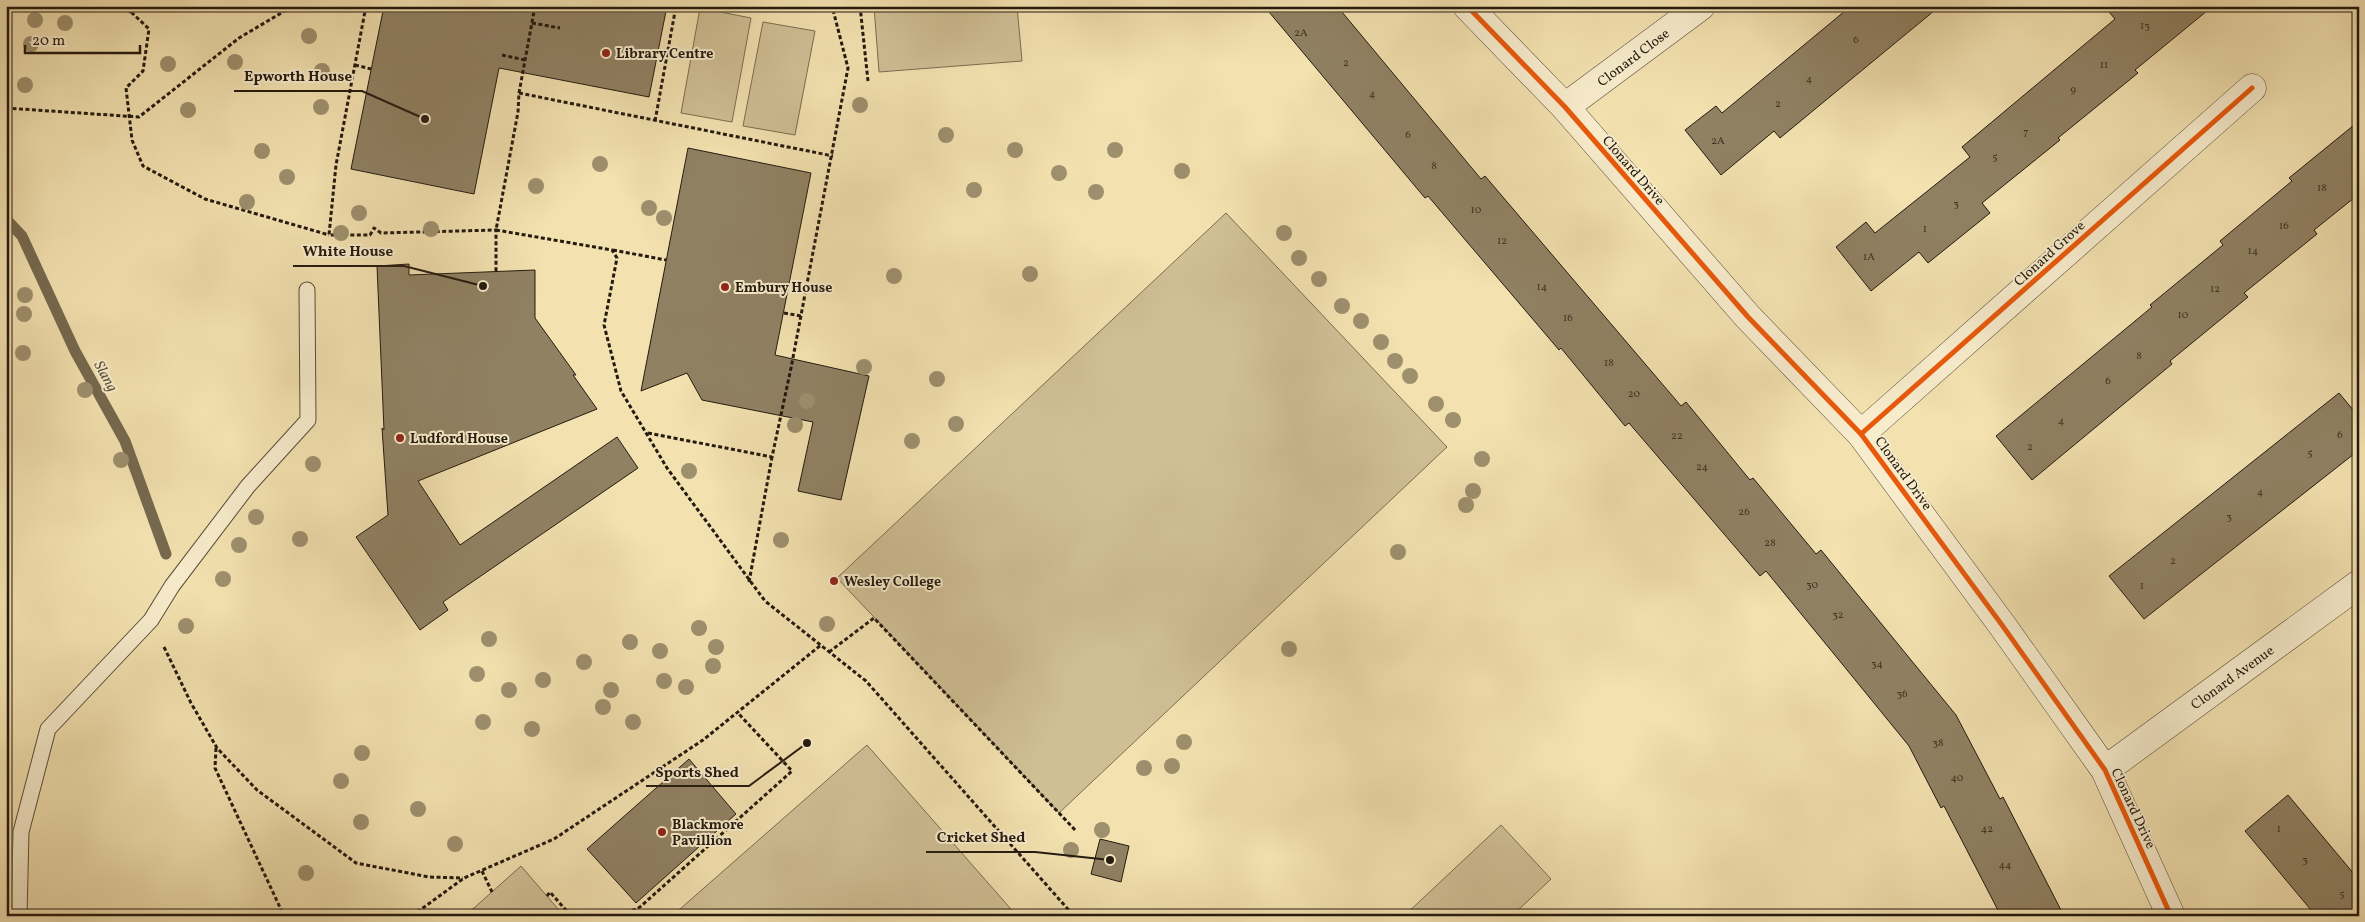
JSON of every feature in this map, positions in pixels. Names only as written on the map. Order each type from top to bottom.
[{"type":"street","name":"Clonard Drive","points":[[1467,6],[1565,107],[1748,317],[1861,434],[2007,631],[2105,770],[2171,916]]},
{"type":"street","name":"Clonard Close","points":[[1565,107],[1701,6]]},
{"type":"street","name":"Clonard Grove","points":[[1861,434],[2252,88]]},
{"type":"street","name":"Clonard Avenue","points":[[2105,770],[2359,584]]},
{"type":"lane","points":[[20,916],[21,832],[48,729],[151,620],[172,586],[248,486],[308,420],[307,290]]},
{"type":"path","points":[[120,6],[119,9],[131,12],[149,29],[143,71],[126,88],[132,140],[143,166],[205,199],[330,235],[370,234],[374,228],[381,233],[496,230],[666,260]]},
{"type":"path","points":[[131,12],[132,6]]},
{"type":"path","points":[[6,108],[139,117],[239,38],[293,6]]},
{"type":"path","points":[[330,235],[336,165],[366,6]]},
{"type":"path","points":[[496,272],[496,230],[535,6]]},
{"type":"path","points":[[655,121],[676,6]]},
{"type":"path","points":[[749,582],[772,457],[833,156],[848,68],[832,6]]},
{"type":"path","points":[[860,6],[868,81]]},
{"type":"path","points":[[532,23],[560,28]]},
{"type":"path","points":[[502,55],[525,60]]},
{"type":"path","points":[[355,66],[371,69]]},
{"type":"path","points":[[519,94],[833,156]]},
{"type":"path","points":[[612,250],[617,258],[604,325],[621,391],[667,468],[749,582],[765,601],[866,681],[1074,916]]},
{"type":"path","points":[[784,313],[801,316]]},
{"type":"path","points":[[647,433],[772,457]]},
{"type":"path","points":[[829,652],[874,618],[1076,831]]},
{"type":"path","points":[[151,620],[191,704],[216,748],[257,790],[356,863],[429,878],[464,878]]},
{"type":"path","points":[[412,916],[464,878],[554,839],[703,740],[821,645]]},
{"type":"path","points":[[622,915],[640,907],[792,771],[737,712]]},
{"type":"path","points":[[216,748],[215,768],[284,916]]},
{"type":"path","points":[[482,871],[492,892]]},
{"type":"path","points":[[546,896],[550,892],[572,916]]},
{"type":"shaded area","points":[[874,6],[1017,6],[1022,61],[879,72]]},
{"type":"shaded area","points":[[700,8],[751,18],[732,122],[681,113]]},
{"type":"shaded area","points":[[763,22],[815,31],[795,135],[743,126]]},
{"type":"shaded area","points":[[1226,213],[1447,447],[1059,813],[837,578]]},
{"type":"shaded area","points":[[867,745],[1017,916],[672,916]]},
{"type":"shaded area","points":[[1501,825],[1551,879],[1512,916],[1404,916]]},
{"type":"shaded area","points":[[521,866],[564,916],[465,916]]},
{"type":"building","points":[[384,6],[667,6],[649,97],[499,68],[474,194],[351,169]]},
{"type":"building","points":[[1264,6],[1337,6],[1481,179],[1485,176],[1681,406],[1686,402],[1750,480],[1753,478],[1816,554],[1821,550],[1956,715],[2000,799],[2003,797],[2064,916],[2001,916],[1944,806],[1941,808],[1909,746],[1766,571],[1760,576],[1629,423],[1625,426],[1561,348],[1559,350],[1428,196],[1425,198]]},
{"type":"building","points":[[1851,6],[1940,6],[1780,138],[1774,131],[1721,175],[1685,130],[1716,106],[1722,113]]},
{"type":"building","points":[[2104,6],[2213,6],[2135,70],[2138,73],[2058,138],[2060,140],[1982,203],[1990,213],[1928,263],[1919,252],[1871,291],[1836,247],[1866,222],[1875,233],[1970,157],[1962,147],[2115,19]]},
{"type":"building","points":[[2359,121],[2359,194],[2314,230],[2317,234],[2244,293],[2248,297],[2170,361],[2172,364],[2032,480],[1996,436],[2152,307],[2150,305],[2223,245],[2220,241],[2292,181],[2289,178]]},
{"type":"building","name":"Embury House","points":[[688,148],[811,173],[775,355],[869,376],[841,500],[798,491],[813,422],[702,400],[687,373],[641,391]]},
{"type":"building","points":[[409,264],[409,275],[535,270],[535,318],[576,375],[573,375],[597,409],[418,481],[460,545],[617,437],[638,468],[443,602],[448,610],[420,630],[356,537],[388,515],[382,428],[384,430],[377,266]]},
{"type":"building","points":[[2339,393],[2359,417],[2359,450],[2144,619],[2109,576]]},
{"type":"building","name":"Blackmore Pavillion","points":[[689,759],[736,814],[636,903],[587,849]]},
{"type":"building","points":[[2288,795],[2359,880],[2359,916],[2316,916],[2245,831]]},
{"type":"building","points":[[1100,839],[1129,846],[1121,882],[1091,874]]},
{"type":"waterway","name":"Slang","points":[[6,219],[22,236],[75,351],[125,441],[166,554]]},
{"type":"cycle path","points":[[1467,6],[1565,107],[1748,317],[1861,434],[2002,625],[2105,770],[2171,916]]},
{"type":"cycle path","points":[[1861,434],[2252,88]]},
{"type":"place","name":"Library Centre","points":[[606,53]]},
{"type":"place","name":"Epworth House","points":[[425,119]]},
{"type":"place","name":"White House","points":[[483,286]]},
{"type":"place","name":"Embury House","points":[[725,287]]},
{"type":"place","name":"Ludford House","points":[[400,438]]},
{"type":"place","name":"Wesley College","points":[[834,581]]},
{"type":"place","name":"Sports Shed","points":[[807,743]]},
{"type":"place","name":"Blackmore Pavillion","points":[[662,832]]},
{"type":"place","name":"Cricket Shed","points":[[1110,860]]}]
